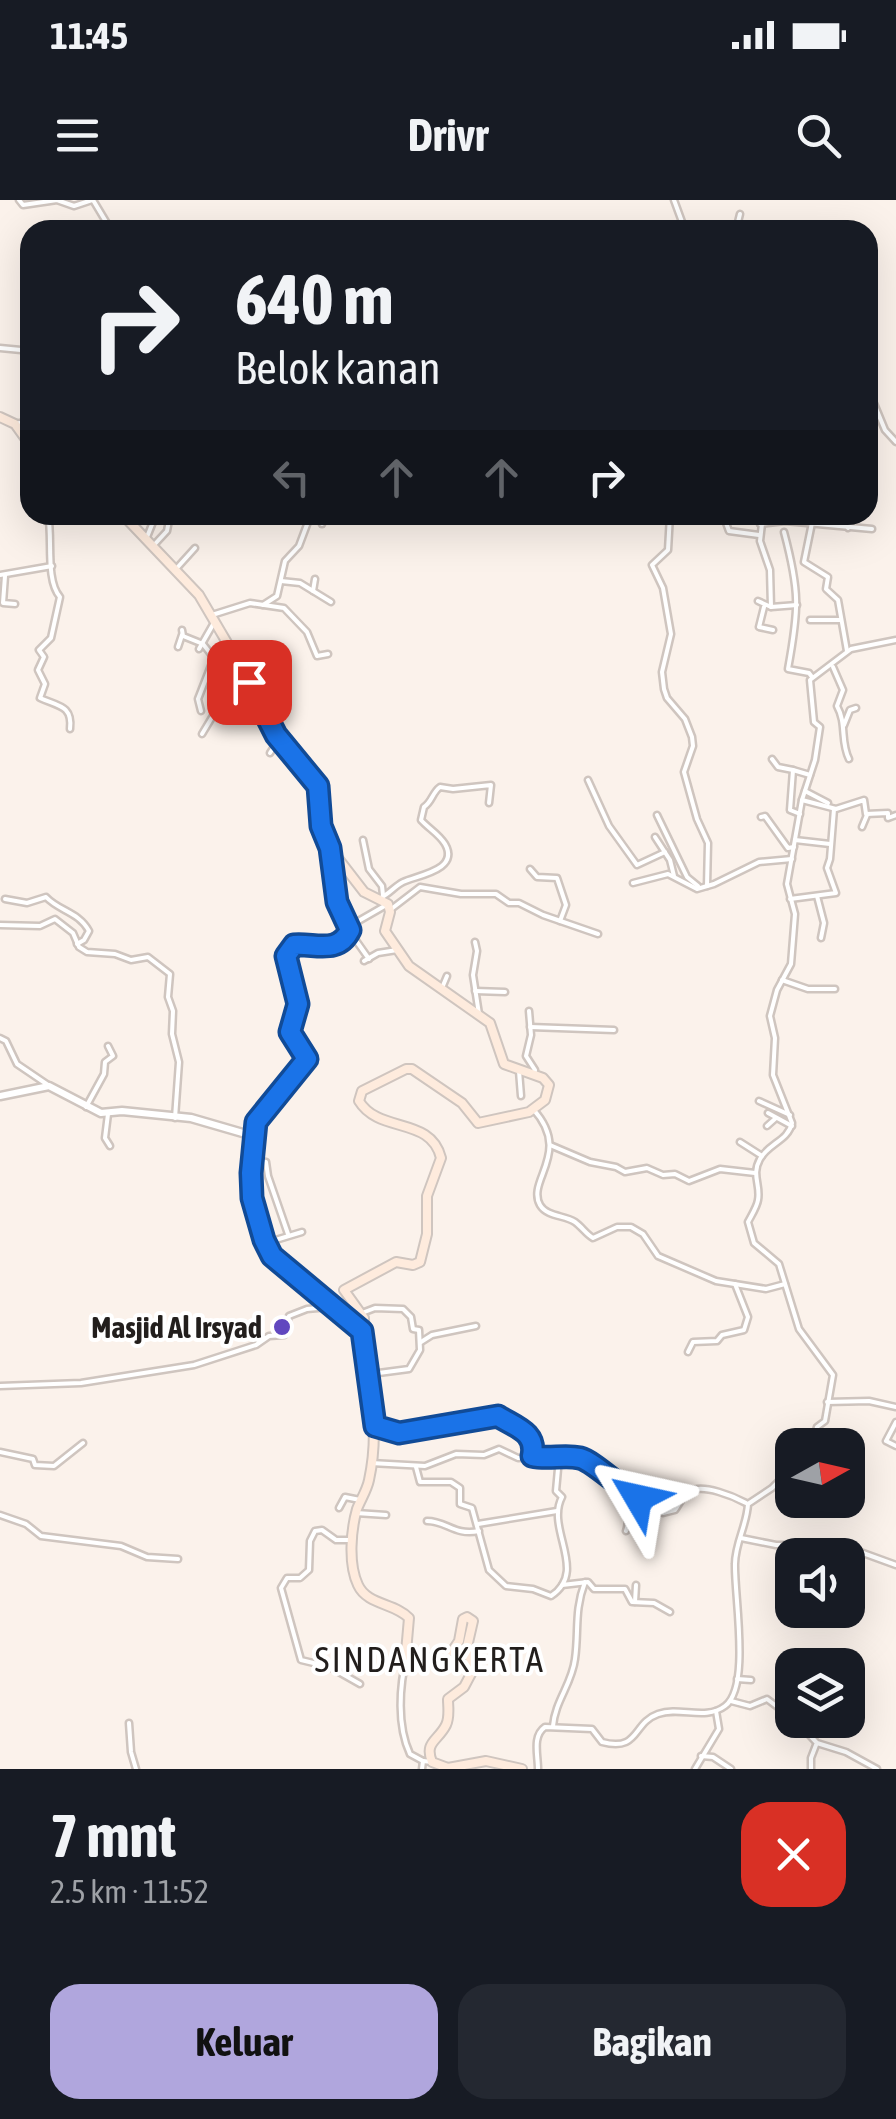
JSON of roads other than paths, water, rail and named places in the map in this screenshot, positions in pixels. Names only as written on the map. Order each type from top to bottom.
[{"type":"main road","points":[[0,416],[20,429]]},
{"type":"main road","points":[[133,525],[193,587],[214,618],[279,739],[318,786],[321,826],[330,848],[361,889],[385,903],[385,931],[397,950],[409,966],[491,1026],[502,1061],[546,1080],[549,1089],[545,1100],[534,1109],[478,1123],[462,1102],[409,1068],[362,1092],[360,1104],[367,1111],[386,1123],[415,1127],[436,1147],[441,1158],[427,1196],[427,1234],[420,1262],[396,1262],[345,1287],[364,1322],[375,1426],[368,1482],[356,1513],[352,1540],[359,1588],[409,1618],[407,1656],[416,1664],[448,1654],[459,1640],[463,1619],[473,1620],[467,1647],[473,1670],[462,1690],[448,1698],[448,1721],[429,1746],[428,1762],[448,1768],[490,1761],[522,1769]]},
{"type":"street","points":[[19,200],[23,204],[57,200],[74,206],[93,200]]},
{"type":"street","points":[[738,220],[740,214]]},
{"type":"street","points":[[878,413],[896,442]]},
{"type":"street","points":[[15,424],[20,423]]},
{"type":"street","points":[[31,654],[51,638],[60,601],[48,548],[48,525]]},
{"type":"street","points":[[146,538],[152,525]]},
{"type":"street","points":[[154,545],[168,525]]},
{"type":"street","points":[[263,606],[276,598],[287,559],[304,539],[307,525]]},
{"type":"street","points":[[669,525],[668,552],[652,565],[663,588],[671,634],[662,672],[666,695],[685,719],[692,737],[684,772],[697,820],[708,843],[705,887]]},
{"type":"street","points":[[727,525],[729,531],[760,535]]},
{"type":"street","points":[[760,525],[762,552],[770,568],[768,606],[759,627],[773,630]]},
{"type":"street","points":[[812,525],[804,562],[828,577],[826,588],[837,598],[847,651]]},
{"type":"street","points":[[826,525],[872,529]]},
{"type":"street","points":[[784,532],[796,577],[797,605],[795,642],[788,669],[812,677]]},
{"type":"street","points":[[176,569],[195,548]]},
{"type":"street","points":[[15,604],[3,603],[2,576],[52,566]]},
{"type":"street","points":[[313,591],[315,578]]},
{"type":"street","points":[[281,582],[300,582],[330,602]]},
{"type":"street","points":[[758,602],[768,606],[797,605]]},
{"type":"street","points":[[201,647],[214,618],[246,604],[289,610],[307,632],[316,656],[328,654]]},
{"type":"street","points":[[810,620],[841,620]]},
{"type":"street","points":[[178,648],[182,632],[214,658],[198,698],[201,710]]},
{"type":"street","points":[[812,677],[847,651],[896,640]]},
{"type":"street","points":[[39,647],[44,657],[39,672],[46,684],[40,698],[65,707],[70,714],[70,729]]},
{"type":"street","points":[[832,665],[844,690],[836,706],[844,725]]},
{"type":"street","points":[[202,734],[228,682],[243,672]]},
{"type":"street","points":[[812,677],[810,696],[814,722],[820,732],[802,800],[787,884],[794,914],[793,950],[790,968],[770,1016],[775,1038],[773,1073],[792,1126],[786,1136],[769,1147],[755,1173],[758,1200],[748,1220],[748,1233],[754,1243],[780,1264],[799,1329],[832,1375],[825,1421],[817,1428]]},
{"type":"street","points":[[849,759],[844,725],[850,710],[856,708]]},
{"type":"street","points":[[270,753],[279,739]]},
{"type":"street","points":[[772,759],[778,767],[810,775]]},
{"type":"street","points":[[792,770],[790,810],[800,814]]},
{"type":"street","points":[[588,780],[609,826],[636,865],[665,852]]},
{"type":"street","points":[[385,903],[401,883],[433,872],[447,858],[443,841],[421,820],[435,791],[491,784],[489,803]]},
{"type":"street","points":[[805,790],[828,802]]},
{"type":"street","points":[[802,800],[834,809],[864,800],[867,814],[862,827]]},
{"type":"street","points":[[790,899],[836,893],[827,868],[834,809]]},
{"type":"street","points":[[867,814],[888,813],[887,818],[896,815]]},
{"type":"street","points":[[657,815],[687,876],[694,885],[705,887]]},
{"type":"street","points":[[761,817],[766,816],[788,848],[794,848]]},
{"type":"street","points":[[655,837],[674,876]]},
{"type":"street","points":[[363,840],[368,869],[383,888],[385,903]]},
{"type":"street","points":[[795,840],[830,844]]},
{"type":"street","points":[[330,848],[337,902],[366,960],[397,950]]},
{"type":"street","points":[[633,883],[668,874],[693,887],[705,887],[759,862],[792,859]]},
{"type":"street","points":[[530,870],[536,877],[558,878],[566,906],[560,920]]},
{"type":"street","points":[[362,1331],[282,1267],[265,1244],[252,1198],[253,1136],[264,1109],[307,1059],[290,1032],[298,1004],[286,964],[288,950],[301,944],[316,948],[333,945],[385,903],[422,887],[462,894],[496,894],[598,934]]},
{"type":"street","points":[[817,896],[824,925],[822,938]]},
{"type":"street","points":[[5,899],[27,903],[46,897],[74,913],[89,931],[77,944]]},
{"type":"street","points":[[0,925],[40,926],[55,919],[90,953],[115,954],[130,960],[148,957],[170,974],[168,997],[179,1062],[176,1118]]},
{"type":"street","points":[[476,942],[475,992],[479,1014]]},
{"type":"street","points":[[442,988],[447,976]]},
{"type":"street","points":[[782,980],[808,989],[836,988]]},
{"type":"street","points":[[475,992],[506,992]]},
{"type":"street","points":[[529,1011],[526,1056],[534,1067],[534,1075]]},
{"type":"street","points":[[530,1027],[614,1030]]},
{"type":"street","points":[[0,1038],[6,1041],[17,1064],[86,1107],[108,1114],[130,1111],[196,1119],[253,1136]]},
{"type":"street","points":[[86,1107],[104,1074],[105,1062],[113,1055],[108,1046]]},
{"type":"street","points":[[520,1071],[521,1096]]},
{"type":"street","points":[[0,1096],[49,1086]]},
{"type":"street","points":[[759,1101],[790,1115]]},
{"type":"street","points":[[534,1109],[546,1122],[550,1145],[538,1197],[545,1210],[576,1222],[593,1238],[617,1226],[634,1228],[644,1234],[661,1258],[716,1281],[771,1289],[785,1284]]},
{"type":"street","points":[[768,1113],[792,1126]]},
{"type":"street","points":[[108,1114],[105,1139],[110,1146]]},
{"type":"street","points":[[767,1126],[776,1118]]},
{"type":"street","points":[[740,1142],[762,1156]]},
{"type":"street","points":[[550,1145],[625,1172],[647,1168],[689,1181],[720,1169],[755,1173]]},
{"type":"street","points":[[252,1160],[267,1163],[288,1234]]},
{"type":"street","points":[[265,1244],[302,1232]]},
{"type":"street","points":[[688,1352],[693,1342],[718,1340],[722,1335],[744,1330],[748,1316],[736,1284]]},
{"type":"street","points":[[0,1386],[81,1383],[194,1365],[260,1343],[269,1336],[284,1335],[289,1316],[307,1308],[332,1305]]},
{"type":"street","points":[[362,1314],[375,1308],[404,1309],[411,1317],[412,1328],[419,1329],[418,1358],[408,1370],[368,1375]]},
{"type":"street","points":[[420,1342],[439,1333],[476,1326]]},
{"type":"street","points":[[827,1402],[864,1401],[896,1407]]},
{"type":"street","points":[[375,1426],[399,1433],[498,1416],[530,1436],[534,1445],[532,1456]]},
{"type":"street","points":[[896,1422],[886,1440],[896,1446]]},
{"type":"street","points":[[0,1452],[33,1459],[35,1465],[54,1466],[83,1443]]},
{"type":"street","points":[[371,1463],[416,1467],[456,1454],[484,1455],[499,1449],[518,1458],[575,1456],[589,1460],[602,1475],[664,1514],[675,1510],[685,1494],[695,1490],[732,1496],[748,1504]]},
{"type":"street","points":[[416,1467],[420,1482],[451,1482],[460,1488],[460,1505],[472,1508],[478,1524],[486,1565],[504,1585],[551,1596],[562,1585],[568,1564],[557,1511],[562,1496],[556,1491],[559,1458]]},
{"type":"street","points":[[538,1769],[541,1729],[592,1729],[602,1742],[620,1744],[634,1738],[648,1718],[660,1713],[716,1711],[731,1701],[738,1679],[741,1644],[736,1627],[734,1566],[748,1504],[775,1486]]},
{"type":"street","points":[[626,1491],[630,1518],[626,1531]]},
{"type":"street","points":[[339,1508],[345,1497],[360,1500]]},
{"type":"street","points":[[478,1524],[557,1511]]},
{"type":"street","points":[[356,1513],[386,1515]]},
{"type":"street","points":[[0,1515],[26,1524],[46,1538],[121,1546],[147,1557],[178,1559]]},
{"type":"street","points":[[426,1520],[460,1533],[479,1531]]},
{"type":"street","points":[[352,1540],[336,1540],[322,1530],[314,1531],[309,1570],[300,1578],[287,1578],[281,1588],[301,1660],[330,1668],[360,1684]]},
{"type":"street","points":[[741,1538],[776,1546],[841,1545],[896,1565]]},
{"type":"street","points":[[554,1726],[558,1700],[570,1681],[575,1660],[576,1608],[585,1582]]},
{"type":"street","points":[[562,1585],[590,1582],[592,1588],[608,1592],[626,1589],[630,1601],[654,1603],[670,1612]]},
{"type":"street","points":[[635,1602],[636,1585]]},
{"type":"street","points":[[407,1656],[400,1702],[403,1725],[408,1750],[428,1762],[422,1769]]},
{"type":"street","points":[[738,1679],[751,1680]]},
{"type":"street","points":[[731,1701],[750,1706],[767,1699],[775,1705]]},
{"type":"street","points":[[695,1769],[719,1729],[716,1711]]},
{"type":"street","points":[[129,1723],[130,1752],[136,1769]]},
{"type":"street","points":[[812,1738],[877,1769]]},
{"type":"street","points":[[811,1769],[817,1743]]},
{"type":"street","points":[[700,1756],[713,1757],[731,1769]]},
{"type":"place","name":"Masjid Al Irsyad","points":[[282,1327]]},
{"type":"district","name":"SINDANGKERTA","points":[[430,1659]]}]
